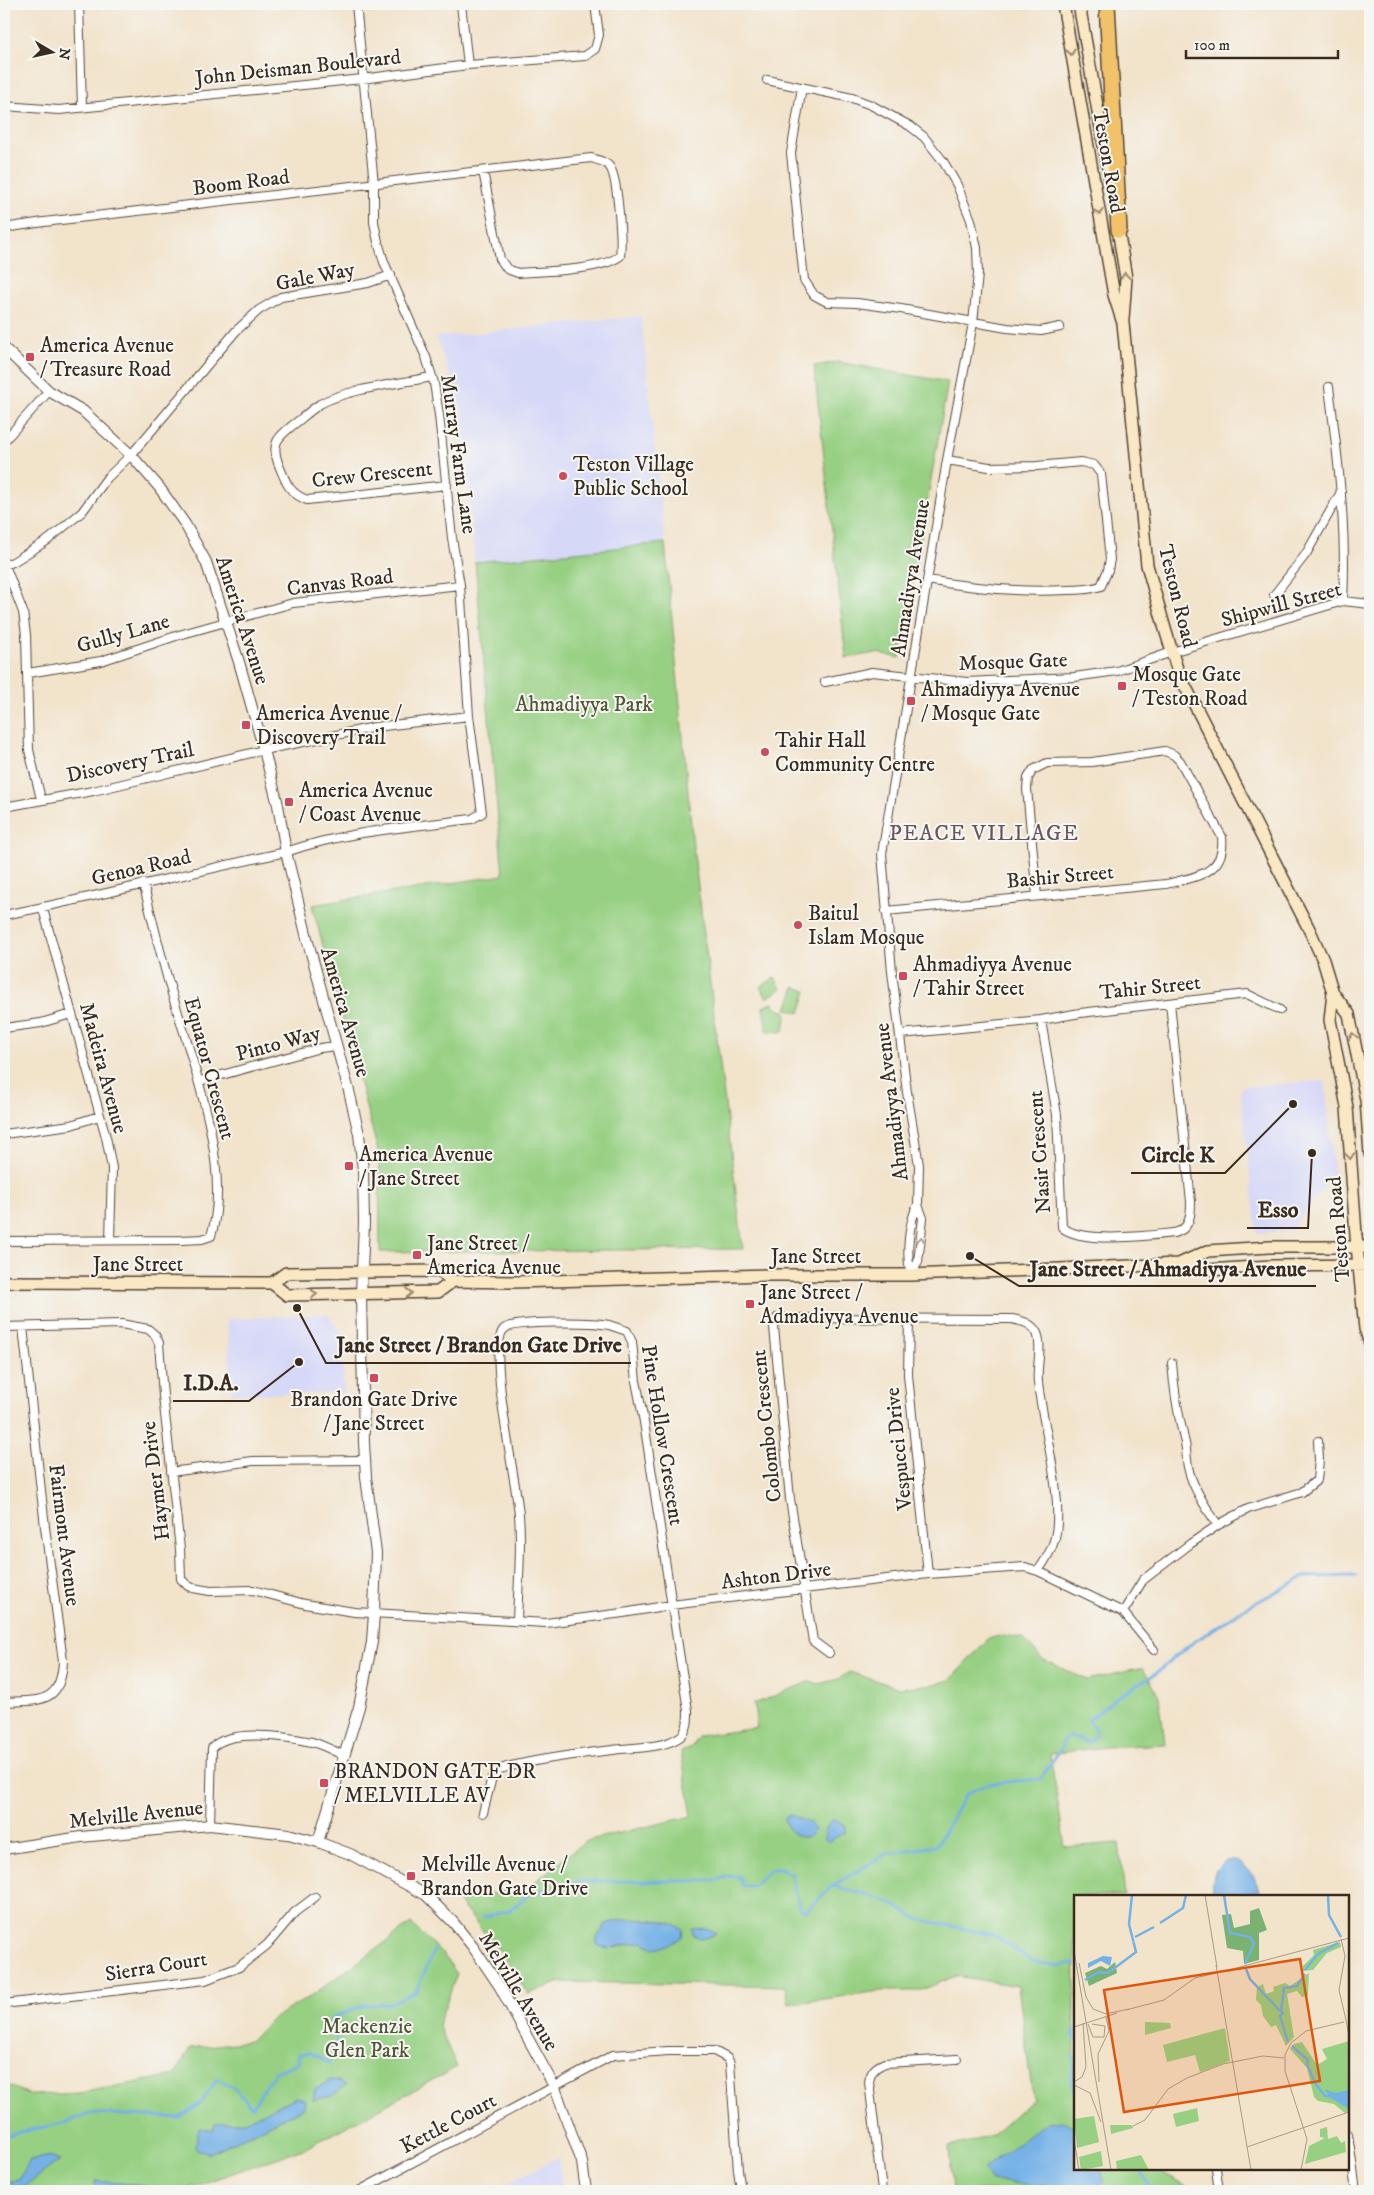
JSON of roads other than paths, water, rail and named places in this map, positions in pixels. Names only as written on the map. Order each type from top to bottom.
[{"type":"highway","points":[[1108,4],[1118,230]]},
{"type":"main road","name":"Teston Road","points":[[1063,4],[1114,295],[1123,323]]},
{"type":"main road","name":"Teston Road","points":[[1079,4],[1126,278],[1123,323],[1148,565],[1178,672],[1310,931],[1323,960],[1333,993],[1349,1014],[1366,1100],[1370,1154]]},
{"type":"main road","name":"Teston Road","points":[[1333,993],[1330,1020],[1347,1107],[1357,1248],[1365,1265],[1365,1329],[1370,1343]]},
{"type":"main road","name":"Jane Street","points":[[1179,1264],[1208,1251],[1269,1247],[1370,1247]]},
{"type":"main road","name":"Jane Street","points":[[4,1282],[272,1283],[286,1273],[439,1271],[453,1281],[513,1282],[769,1275],[911,1275],[1179,1264],[1208,1270],[1270,1266],[1365,1265]]},
{"type":"main road","name":"Jane Street","points":[[272,1283],[287,1294],[361,1294],[438,1292],[453,1281]]},
{"type":"street","points":[[79,4],[82,107]]},
{"type":"street","name":"Murray Farm Lane","points":[[356,4],[374,184],[374,222],[384,262],[392,275],[421,343],[432,377],[439,415],[452,538],[460,585],[469,716],[482,814]]},
{"type":"street","points":[[461,4],[468,65]]},
{"type":"street","name":"John Deisman Boulevard","points":[[4,106],[59,110],[362,79],[468,65],[585,56],[595,49],[598,35],[595,4]]},
{"type":"street","name":"Ahmadiyya Avenue","points":[[767,80],[852,98],[895,117],[924,137],[943,161],[957,185],[971,220],[977,248],[978,274],[973,324],[947,460],[884,839],[882,862],[907,1092],[919,1165],[918,1205],[924,1218],[918,1262],[911,1275]]},
{"type":"street","points":[[802,87],[791,152],[804,280],[814,296],[827,302],[858,303],[901,309],[973,324],[1041,331],[1060,327]]},
{"type":"street","name":"Boom Road","points":[[4,228],[591,158],[610,166],[615,181],[622,244],[620,256],[612,262],[593,266],[518,273],[507,269],[500,259],[483,171]]},
{"type":"street","name":"Gale Way","points":[[4,565],[35,548],[73,522],[107,478],[131,454],[236,331],[269,303],[281,297],[368,283],[392,275]]},
{"type":"street","name":"America Avenue","points":[[4,348],[49,391],[83,411],[131,454],[159,487],[185,524],[206,562],[264,750],[278,805],[286,852],[349,1091],[363,1170],[364,1223],[361,1294],[366,1477],[376,1553],[374,1613],[372,1642],[366,1678],[345,1756],[318,1842]]},
{"type":"street","name":"Crew Crescent","points":[[432,377],[350,394],[321,404],[283,433],[277,439],[274,451],[294,495],[307,500],[447,485]]},
{"type":"street","points":[[1329,386],[1345,545],[1343,601]]},
{"type":"street","points":[[4,441],[49,391]]},
{"type":"street","points":[[927,580],[980,589],[1048,592],[1086,589],[1101,586],[1108,570],[1110,559],[1101,474],[1094,465],[1081,462],[1037,466],[989,467],[947,460]]},
{"type":"street","points":[[1274,595],[1306,554],[1341,492]]},
{"type":"street","points":[[4,565],[23,612],[28,673],[29,750],[41,799]]},
{"type":"street","name":"Canvas Road","points":[[226,623],[294,603],[460,585]]},
{"type":"street","name":"Shipwill Street","points":[[1172,652],[1343,601],[1370,604]]},
{"type":"street","name":"Gully Lane","points":[[28,673],[101,661],[180,634],[226,623]]},
{"type":"street","name":"Mosque Gate","points":[[825,682],[872,672],[967,682],[1074,677],[1116,671],[1172,652]]},
{"type":"street","name":"Discovery Trail","points":[[4,807],[93,791],[264,750],[375,727],[469,716]]},
{"type":"street","name":"Bashir Street","points":[[886,911],[1166,884],[1198,877],[1218,864],[1224,850],[1222,837],[1180,761],[1174,755],[1164,751],[1092,762],[1046,763],[1033,770],[1028,778],[1026,789],[1037,896]]},
{"type":"street","name":"Genoa Road","points":[[4,915],[43,909],[143,883],[286,852],[308,844],[349,835],[472,820],[482,814]]},
{"type":"street","name":"Equator Crescent","points":[[4,1241],[202,1240],[211,1236],[216,1203],[213,1144],[200,1082],[165,970],[143,883]]},
{"type":"street","name":"Madeira Avenue","points":[[43,909],[71,1014],[90,1073],[99,1116],[106,1138],[112,1168],[110,1240]]},
{"type":"street","name":"Tahir Street","points":[[902,1034],[1041,1020],[1080,1013],[1247,994],[1280,1010]]},
{"type":"street","name":"Nasir Crescent","points":[[1041,1020],[1057,1115],[1062,1228],[1068,1233],[1102,1238],[1182,1232],[1187,1225],[1192,1202],[1170,1003]]},
{"type":"street","points":[[4,1028],[41,1023],[71,1014]]},
{"type":"street","name":"Pinto Way","points":[[200,1082],[320,1048],[336,1046]]},
{"type":"street","points":[[4,1134],[71,1125],[99,1116]]},
{"type":"street","name":"Colombo Crescent","points":[[805,1590],[790,1499],[774,1328],[777,1318],[1012,1319],[1025,1321],[1036,1331],[1039,1339],[1038,1381],[1057,1516],[1054,1540],[1049,1554],[1038,1571]]},
{"type":"street","name":"Vespucci Drive","points":[[909,1319],[908,1375],[928,1574]]},
{"type":"street","name":"Pine Hollow Crescent","points":[[517,1621],[520,1518],[518,1493],[501,1397],[497,1355],[501,1332],[505,1327],[518,1323],[608,1325],[626,1331],[632,1342],[636,1381],[644,1422],[671,1605]]},
{"type":"street","name":"Haymer Drive","points":[[4,1327],[121,1324],[138,1325],[155,1334],[160,1348],[162,1396],[180,1549],[181,1579],[188,1586],[210,1591],[253,1590],[305,1604],[354,1612],[374,1613]]},
{"type":"street","name":"Fairmont Avenue","points":[[4,1702],[48,1697],[56,1691],[62,1673],[63,1661],[43,1508],[23,1327]]},
{"type":"street","points":[[1172,1363],[1174,1391],[1179,1423],[1185,1441],[1188,1468],[1203,1503],[1218,1525]]},
{"type":"street","points":[[1123,1612],[1143,1580],[1190,1544],[1218,1525],[1248,1509],[1302,1492],[1317,1480],[1318,1441]]},
{"type":"street","points":[[171,1472],[253,1462],[366,1460]]},
{"type":"street","name":"Ashton Drive","points":[[374,1613],[546,1623],[671,1605],[928,1574],[1025,1567],[1038,1571],[1123,1612],[1154,1650]]},
{"type":"street","points":[[805,1590],[813,1641],[829,1653]]},
{"type":"street","points":[[483,1812],[492,1777],[500,1769],[611,1750],[662,1744],[683,1735],[686,1728],[688,1711],[671,1605]]},
{"type":"street","points":[[210,1825],[212,1748],[217,1741],[226,1738],[246,1737],[290,1738],[314,1743],[345,1756]]},
{"type":"street","name":"Melville Avenue","points":[[4,1849],[81,1838],[210,1825],[288,1834],[318,1842],[366,1862],[426,1895],[453,1922],[473,1947],[500,1987],[555,2088],[582,2162],[586,2191]]},
{"type":"street","name":"Sierra Court","points":[[4,2004],[205,1980],[239,1967],[267,1945],[295,1912],[315,1897]]},
{"type":"street","name":"Kettle Court","points":[[359,2191],[485,2122],[555,2088],[613,2055],[668,2051],[714,2051],[727,2058],[730,2063],[738,2170],[742,2191]]},
{"type":"street","points":[[882,2191],[869,2082],[871,2073],[877,2066],[885,2063],[957,2058]]},
{"type":"street","points":[[1349,2141],[1356,2191]]},
{"type":"street","points":[[1216,2170],[1219,2191]]},
{"type":"water","points":[[790,1815],[810,1823],[815,1831],[805,1837],[796,1835],[788,1828],[784,1818]]},
{"type":"water","points":[[831,1820],[835,1820],[845,1826],[845,1832],[828,1842],[825,1839],[825,1831]]},
{"type":"water","points":[[1226,1860],[1237,1860],[1251,1873],[1262,1895],[1210,1895],[1215,1871]]},
{"type":"water","points":[[626,1919],[656,1920],[677,1925],[683,1929],[682,1937],[668,1946],[654,1948],[643,1942],[608,1948],[597,1945],[597,1938],[606,1924]]},
{"type":"water","points":[[708,1928],[716,1934],[702,1939],[693,1935],[692,1929]]},
{"type":"water","points":[[330,2080],[338,2081],[346,2086],[331,2096],[313,2100],[315,2090]]},
{"type":"water","points":[[296,2097],[305,2099],[304,2108],[208,2154],[195,2148],[199,2128],[213,2130],[215,2123],[245,2121]]},
{"type":"water","points":[[1062,2120],[1074,2127],[1074,2170],[1101,2170],[1104,2181],[1094,2191],[992,2181],[983,2169],[1047,2122]]},
{"type":"water","points":[[50,2156],[60,2160],[19,2191],[4,2191],[8,2182],[19,2180],[30,2160]]},
{"type":"water","points":[[95,2181],[145,2185],[140,2191],[101,2191],[96,2190]]},
{"type":"waterway","points":[[483,1917],[508,1911],[532,1893],[583,1881],[713,1881],[731,1876],[740,1877],[742,1886],[752,1886],[770,1870],[781,1868],[787,1873],[791,1873],[800,1909],[806,1911],[832,1886],[888,1853],[936,1846],[966,1794],[987,1784],[1040,1779],[1061,1749],[1063,1741],[1071,1736],[1089,1743],[1095,1736],[1095,1730],[1089,1720],[1116,1698],[1155,1674],[1188,1646],[1242,1610],[1304,1577],[1356,1576]]},
{"type":"waterway","points":[[833,1886],[885,1900],[918,1919],[993,1935],[1032,1961],[1059,1966],[1074,1963]]},
{"type":"waterway","points":[[4,2137],[67,2122],[90,2113],[180,2118],[201,2103],[217,2079],[232,2086],[252,2107],[275,2072],[298,2063],[299,2054],[311,2053],[329,2063],[337,2043],[336,2034],[330,2023],[332,2018],[366,2005],[388,2004],[416,1992],[434,1950]]},
{"type":"waterway","points":[[1074,2031],[1072,2036],[1074,2039]]},
{"type":"waterway","points":[[1074,2061],[1071,2082],[1074,2089]]},
{"type":"waterway","points":[[1140,2170],[1153,2191]]},
{"type":"place","name":"America Avenue / Treasure Road","points":[[30,357]]},
{"type":"place","name":"Teston Village Public School","points":[[563,476]]},
{"type":"place","name":"Mosque Gate / Teston Road","points":[[1122,686]]},
{"type":"place","name":"Ahmadiyya Avenue / Mosque Gate","points":[[911,701]]},
{"type":"place","name":"America Avenue / Discovery Trail","points":[[246,725]]},
{"type":"place","name":"Tahir Hall Community Centre","points":[[765,752]]},
{"type":"place","name":"America Avenue / Coast Avenue","points":[[289,802]]},
{"type":"place","name":"Baitul Islam Mosque","points":[[798,925]]},
{"type":"place","name":"Ahmadiyya Avenue / Tahir Street","points":[[903,976]]},
{"type":"place","name":"Circle K","points":[[1293,1104]]},
{"type":"place","name":"Esso","points":[[1312,1153]]},
{"type":"place","name":"America Avenue / Jane Street","points":[[349,1166]]},
{"type":"place","name":"Jane Street / America Avenue","points":[[417,1255]]},
{"type":"place","name":"Jane Street / Ahmadiyya Avenue","points":[[970,1256]]},
{"type":"place","name":"Jane Street / Admadiyya Avenue","points":[[750,1304]]},
{"type":"place","name":"Jane Street / Brandon Gate Drive","points":[[297,1308]]},
{"type":"place","name":"I.D.A.","points":[[299,1362]]},
{"type":"place","name":"Brandon Gate Drive / Jane Street","points":[[374,1378]]},
{"type":"place","name":"BRANDON GATE DR / MELVILLE AV","points":[[324,1783]]},
{"type":"place","name":"Melville Avenue / Brandon Gate Drive","points":[[411,1876]]},
{"type":"district","name":"PEACE VILLAGE","points":[[984,832]]},
{"type":"park label","name":"Ahmadiyya Park","points":[[584,704]]},
{"type":"park label","name":"Mackenzie Glen Park","points":[[367,2038]]}]
